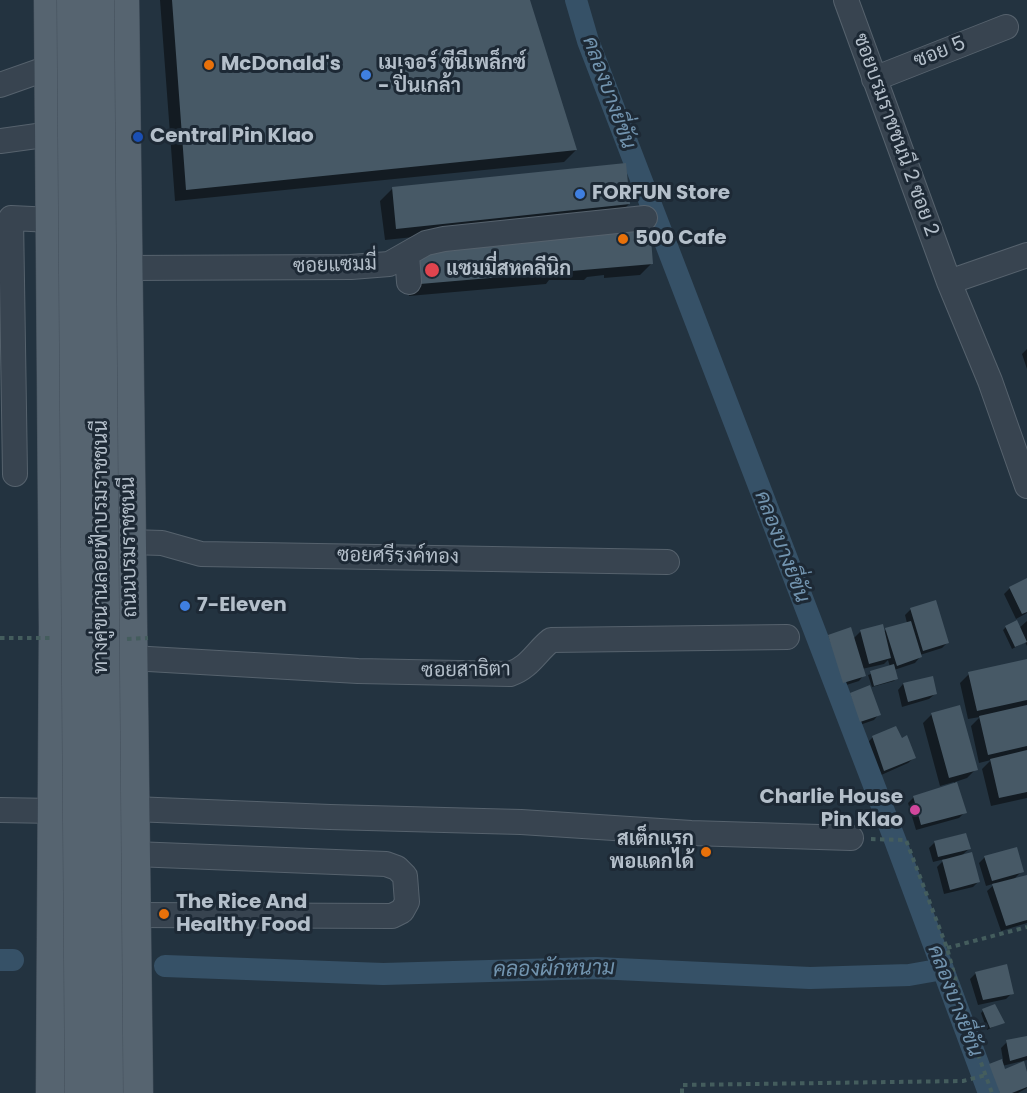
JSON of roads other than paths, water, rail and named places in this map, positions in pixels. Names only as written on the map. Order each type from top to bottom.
[{"type":"main road","points":[[50,0],[54,475],[52,1093]]},
{"type":"main road","name":"ทางคู่ขนานลอยฟ้าบรมราชชนนี","points":[[73,0],[81,1093]]},
{"type":"main road","name":"ทางคู่ขนานลอยฟ้าบรมราชชนนี","points":[[98,0],[107,1093]]},
{"type":"main road","name":"ถนนบรมราชชนนี","points":[[123,0],[137,1093]]},
{"type":"street","name":"ซอยบรมราชชนนี 2 ซอย 2","points":[[846,0],[947,277],[990,381],[1027,486]]},
{"type":"street","name":"ซอย 5","points":[[874,79],[1006,27]]},
{"type":"street","points":[[0,85],[51,67]]},
{"type":"street","points":[[0,141],[51,134]]},
{"type":"street","points":[[52,220],[5,218],[8,474],[54,475]]},
{"type":"street","name":"ซอยแซมมี่","points":[[126,268],[351,267],[389,264],[426,243],[444,239],[645,218]]},
{"type":"street","points":[[407,255],[409,282]]},
{"type":"street","points":[[947,277],[1027,255]]},
{"type":"street","name":"ซอยศรีรงค์ทอง","points":[[130,542],[162,543],[201,554],[667,562]]},
{"type":"street","name":"ซอยสาธิตา","points":[[131,658],[358,671],[510,674],[529,664],[538,650],[550,640],[787,637]]},
{"type":"street","points":[[0,798],[54,805]]},
{"type":"street","points":[[0,810],[54,805]]},
{"type":"street","points":[[133,809],[330,818],[521,822],[691,833],[851,838]]},
{"type":"street","points":[[134,854],[386,864],[398,868],[405,876],[407,902],[402,912],[392,916],[135,915]]},
{"type":"waterway","name":"คลองบางยี่ขัน","points":[[576,0],[588,41],[895,840],[989,1093]]},
{"type":"waterway","name":"คลองผักหนาม","points":[[0,960],[13,960]]},
{"type":"waterway","name":"คลองผักหนาม","points":[[165,966],[383,974],[596,968],[810,978],[909,975],[943,969]]},
{"type":"place","name":"McDonald's","points":[[209,65]]},
{"type":"place","name":"เมเจอร์ ซีนีเพล็กซ์ - ปิ่นเกล้า","points":[[366,75]]},
{"type":"place","name":"Central Pin Klao","points":[[138,137]]},
{"type":"place","name":"FORFUN Store","points":[[580,194]]},
{"type":"place","name":"500 Cafe","points":[[623,239]]},
{"type":"place","name":"แซมมี่สหคลีนิก","points":[[432,270]]},
{"type":"place","name":"7-Eleven","points":[[185,606]]},
{"type":"place","name":"Charlie House Pin Klao","points":[[915,810]]},
{"type":"place","name":"สเต็กแรก พอแดกได้","points":[[706,852]]},
{"type":"place","name":"The Rice And Healthy Food","points":[[164,914]]}]
